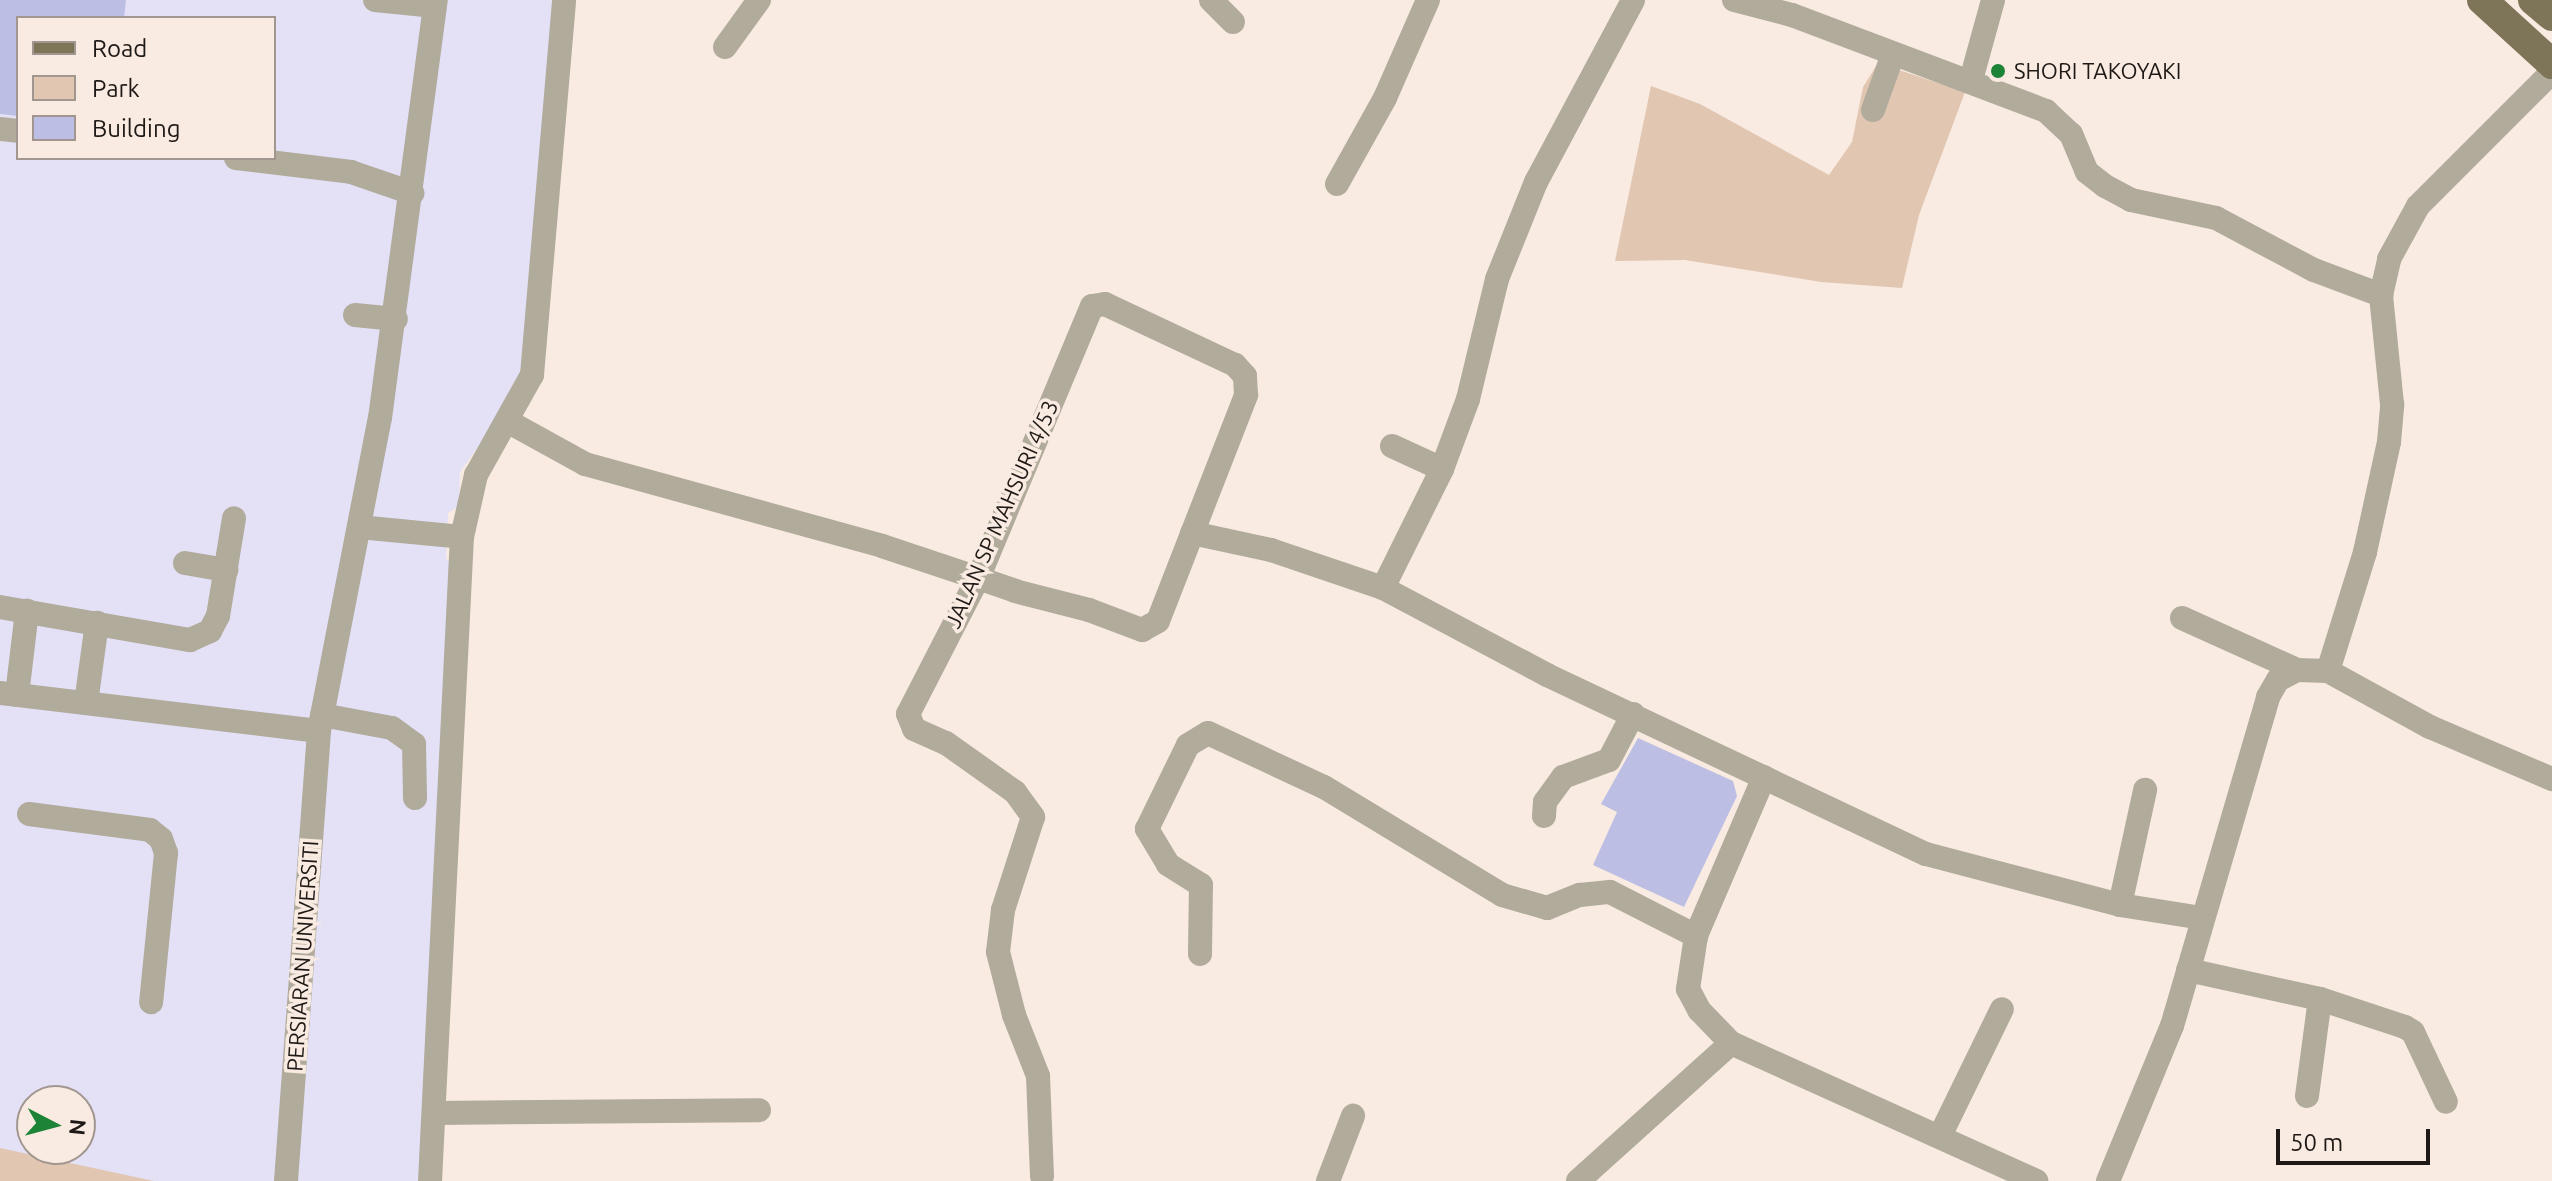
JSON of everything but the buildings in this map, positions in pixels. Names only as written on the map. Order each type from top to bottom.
[{"type":"main road","points":[[2482,0],[2552,64]]},
{"type":"main road","points":[[2503,0],[2552,44]]},
{"type":"main road","points":[[2533,0],[2552,16]]},
{"type":"street","points":[[375,0],[436,3]]},
{"type":"street","points":[[430,1181],[462,537],[470,487],[527,390],[534,360],[564,0]]},
{"type":"street","points":[[725,47],[759,0]]},
{"type":"street","points":[[1211,0],[1233,22]]},
{"type":"street","points":[[1337,184],[1385,98],[1428,0]]},
{"type":"street","points":[[1383,588],[1442,469],[1468,399],[1508,251],[1536,182],[1633,0]]},
{"type":"street","points":[[1734,0],[1792,15],[1971,80],[2059,120],[2087,172],[2105,186],[2131,200],[2216,218],[2314,270],[2381,295]]},
{"type":"street","points":[[1971,80],[1993,0]]},
{"type":"street","name":"PERSIARAN UNIVERSITI","points":[[286,1181],[320,723],[396,319],[436,3]]},
{"type":"street","points":[[1873,110],[1893,54]]},
{"type":"street","points":[[2328,671],[2365,552],[2389,442],[2392,404],[2381,295],[2389,259],[2418,206],[2552,72]]},
{"type":"street","points":[[252,160],[351,172],[412,193]]},
{"type":"street","name":"JALAN SP MAHSURI 4/53","points":[[1042,1176],[1038,1076],[1014,1015],[998,952],[1003,910],[1033,817],[1015,792],[946,743],[914,729],[908,714],[978,578],[1095,304],[1105,304],[1235,365],[1245,376],[1246,395],[1192,533]]},
{"type":"street","points":[[355,315],[396,319]]},
{"type":"street","points":[[509,422],[585,464],[882,546],[1148,629],[1158,621],[1192,533],[1271,550],[1383,588],[1547,675],[1926,854],[2120,905],[2202,918]]},
{"type":"street","points":[[1392,446],[1442,469]]},
{"type":"street","points":[[0,607],[190,640],[210,631],[218,616],[234,518]]},
{"type":"street","points":[[359,527],[462,537]]},
{"type":"street","points":[[185,563],[226,570]]},
{"type":"street","points":[[27,611],[9,694],[392,728],[414,744],[415,798]]},
{"type":"street","points":[[2182,618],[2297,670],[2328,671],[2430,727],[2552,779]]},
{"type":"street","points":[[86,703],[97,623]]},
{"type":"street","points":[[2108,1181],[2172,1026],[2268,697],[2278,680],[2297,670]]},
{"type":"street","points":[[1544,816],[1552,788],[1563,777],[1609,760],[1633,714]]},
{"type":"street","points":[[1200,954],[1201,885],[1168,864],[1147,829],[1188,745],[1208,733],[1324,787],[1502,895],[1547,908],[1580,895],[1610,892],[1696,936]]},
{"type":"street","points":[[1764,777],[1696,936],[1688,989],[1699,1010],[1731,1043],[2036,1181]]},
{"type":"street","points":[[2120,905],[2145,790]]},
{"type":"street","points":[[29,814],[150,830],[161,839],[166,853],[151,1002]]},
{"type":"street","points":[[2188,970],[2320,999],[2413,1032],[2446,1102]]},
{"type":"street","points":[[2307,1096],[2320,999]]},
{"type":"street","points":[[1940,1136],[2002,1009]]},
{"type":"street","points":[[1578,1181],[1731,1043]]},
{"type":"street","points":[[435,1113],[759,1110]]},
{"type":"street","points":[[1328,1181],[1353,1116]]},
{"type":"shaded area","points":[[0,0],[559,0],[526,365],[513,399],[460,472],[459,506],[448,513],[446,558],[456,568],[420,1181],[0,1181]]},
{"type":"green space","points":[[1878,63],[1965,92],[1919,215],[1902,288],[1821,282],[1685,260],[1615,261],[1651,86],[1700,104],[1829,175],[1852,142],[1863,87]]},
{"type":"green space","points":[[0,1148],[16,1151],[16,1165],[79,1165],[154,1181],[0,1181]]},
{"type":"place","name":"SHORI TAKOYAKI","points":[[1998,71]]}]
